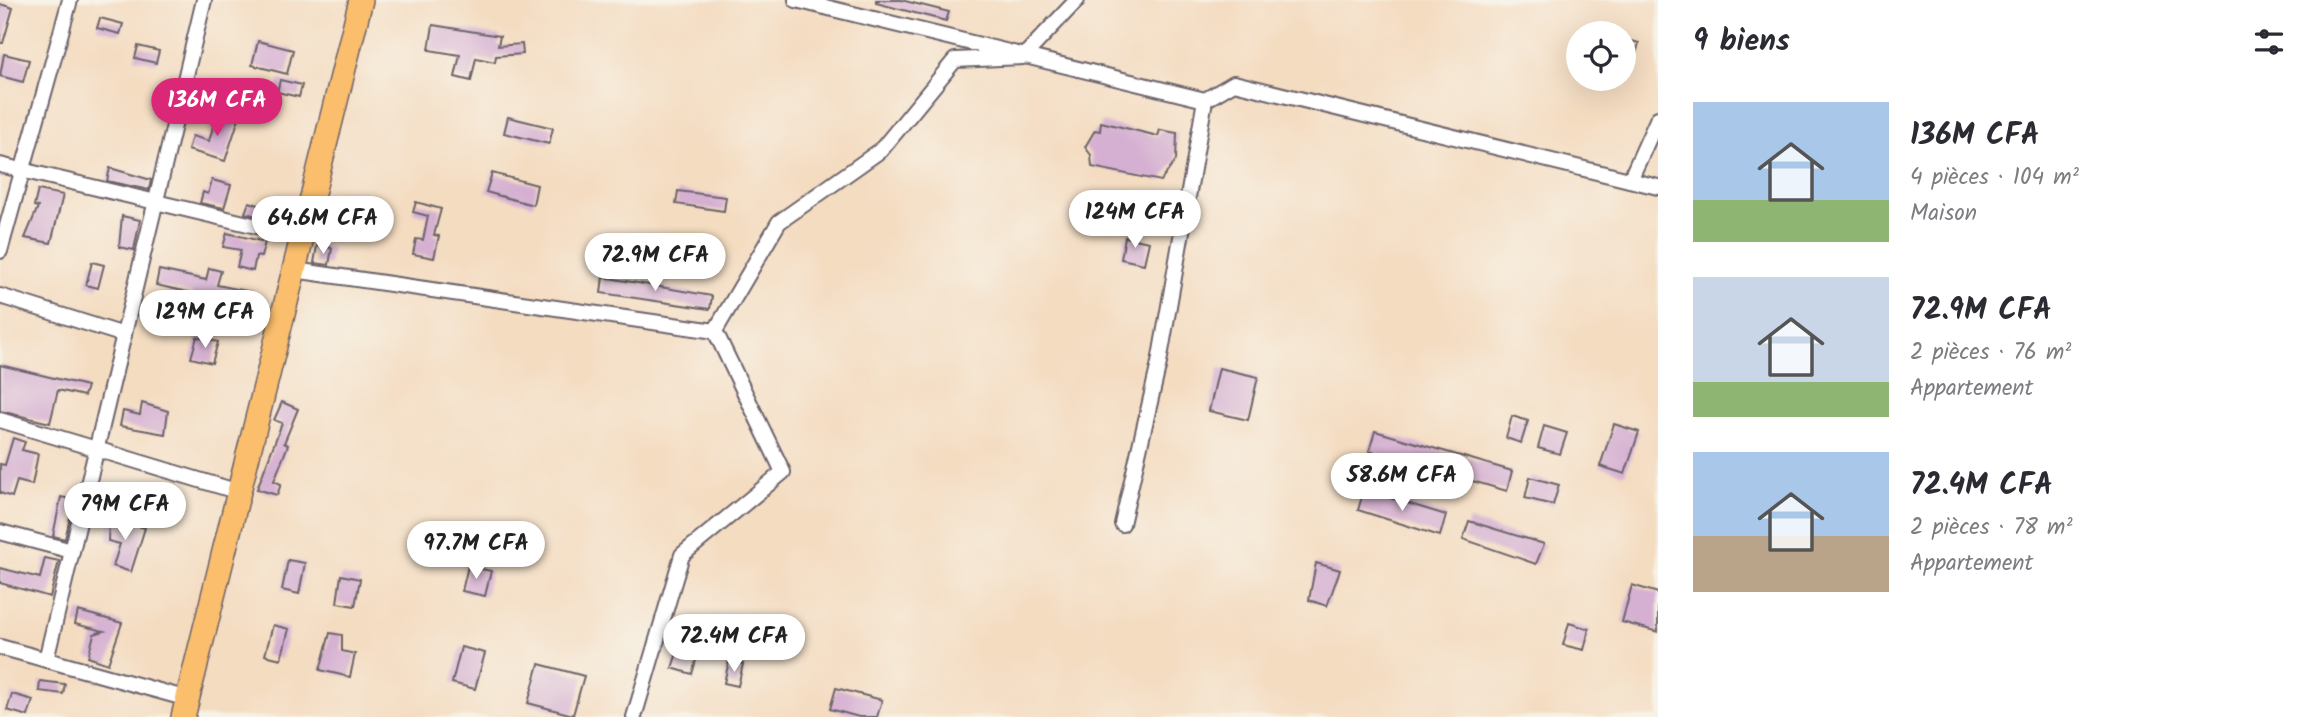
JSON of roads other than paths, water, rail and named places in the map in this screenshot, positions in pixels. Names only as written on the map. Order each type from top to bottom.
[{"type":"main road","points":[[186,708],[361,0]]},
{"type":"street","points":[[0,251],[70,0]]},
{"type":"street","points":[[46,660],[204,0]]},
{"type":"street","points":[[715,331],[779,222],[881,150],[955,60],[1023,57],[1077,0]]},
{"type":"street","points":[[806,1],[1205,100],[1234,83],[1658,187]]},
{"type":"street","points":[[1122,524],[1159,363],[1205,100]]},
{"type":"street","points":[[1630,180],[1658,118]]},
{"type":"street","points":[[0,165],[303,237]]},
{"type":"street","points":[[294,270],[715,331]]},
{"type":"street","points":[[0,296],[124,335]]},
{"type":"street","points":[[634,717],[682,555],[783,472],[715,331]]},
{"type":"street","points":[[0,420],[239,492]]},
{"type":"street","points":[[0,532],[72,551]]},
{"type":"street","points":[[0,647],[186,708]]}]
